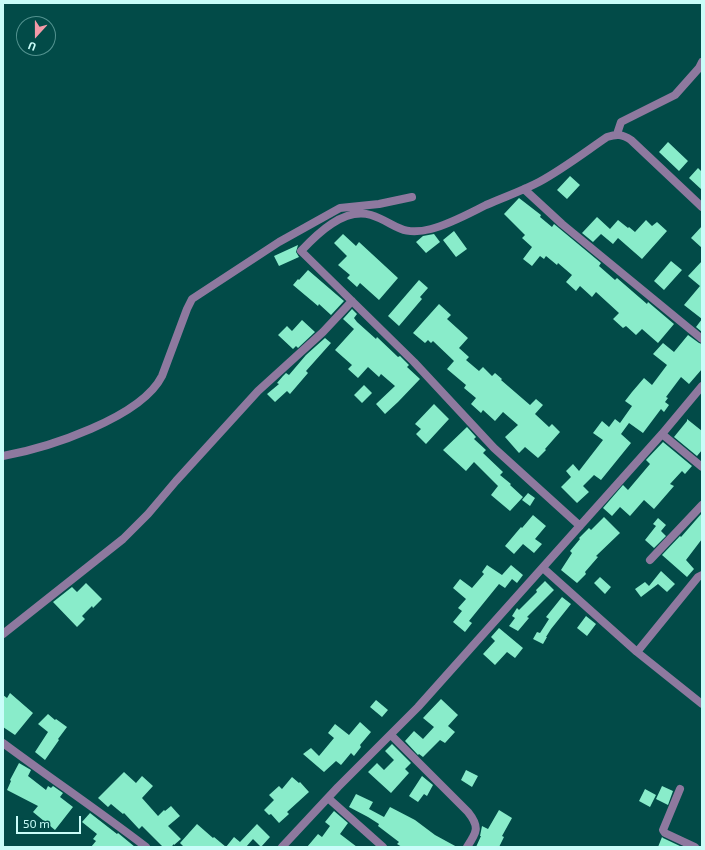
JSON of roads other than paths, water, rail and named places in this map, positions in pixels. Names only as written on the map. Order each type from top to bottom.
[{"type":"street","points":[[617,134],[621,122],[675,95],[699,68],[702,62]]},
{"type":"street","points":[[580,526],[494,448],[414,362],[301,251],[314,237],[334,223],[353,215],[370,215],[406,231],[423,231],[441,226],[524,190],[551,175],[607,137],[617,134],[625,136],[631,140],[702,207]]},
{"type":"street","points":[[524,190],[562,224],[702,339]]},
{"type":"street","points":[[3,456],[29,450],[92,429],[116,417],[142,400],[158,385],[192,299],[280,242],[340,208],[379,204],[412,197]]},
{"type":"street","points":[[3,634],[123,539],[148,514],[258,391],[318,337],[352,301]]},
{"type":"street","points":[[282,847],[328,798],[391,735],[543,568],[662,434],[702,386]]},
{"type":"street","points":[[662,434],[702,467]]},
{"type":"street","points":[[650,560],[702,505]]},
{"type":"street","points":[[543,568],[637,652],[702,704]]},
{"type":"street","points":[[637,652],[698,577],[702,575]]},
{"type":"street","points":[[391,735],[468,812],[474,820],[476,829],[475,833],[467,847]]},
{"type":"street","points":[[3,743],[36,768],[106,816],[146,847]]},
{"type":"street","points":[[680,789],[663,830],[665,833],[695,847]]},
{"type":"street","points":[[328,798],[382,847]]}]
